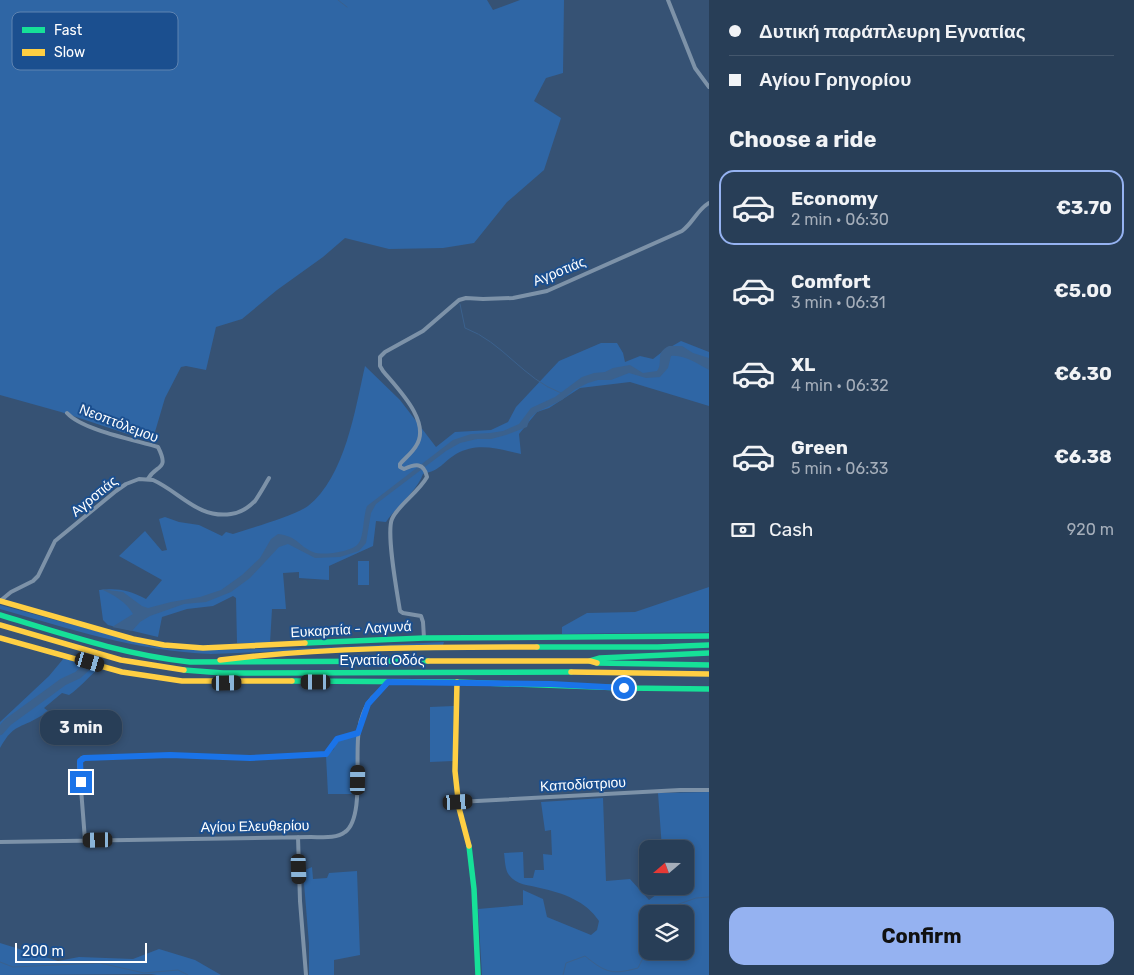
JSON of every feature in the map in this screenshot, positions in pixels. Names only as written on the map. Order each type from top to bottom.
[{"type":"main road","name":"Ευκαρπία - Λαγυνά","points":[[0,601],[124,637],[174,646],[203,648],[424,638],[709,636]]},
{"type":"main road","name":"Εγνατία Οδός","points":[[0,615],[82,639],[144,654],[190,662],[238,664],[332,660],[590,661]]},
{"type":"main road","name":"Εγνατία Οδός","points":[[0,625],[122,660],[160,667],[223,673],[554,672],[709,674]]},
{"type":"main road","points":[[0,638],[57,652],[122,672],[167,680],[199,683],[457,682],[709,689]]},
{"type":"main road","points":[[208,662],[240,656],[436,647],[658,647],[709,644]]},
{"type":"main road","points":[[590,661],[600,658],[709,653]]},
{"type":"main road","points":[[590,661],[601,664],[709,665]]},
{"type":"main road","points":[[457,682],[455,747],[458,802],[468,837],[472,860],[478,975]]},
{"type":"street","points":[[668,0],[695,68],[709,87]]},
{"type":"street","name":"Αγροτιάς","points":[[424,638],[421,617],[416,614],[400,611],[390,536],[392,519],[396,512],[427,478],[426,472],[418,464],[404,469],[400,467],[400,464],[417,446],[420,438],[419,424],[414,410],[383,371],[379,361],[380,357],[385,352],[436,322],[459,300],[466,298],[513,298],[556,287],[598,266],[682,230],[709,203]]},
{"type":"street","name":"Νεοπτόλεμου","points":[[67,413],[88,425],[158,447],[163,457],[162,464],[148,479]]},
{"type":"street","points":[[148,479],[159,483],[207,513],[223,515],[238,513],[249,506],[269,478]]},
{"type":"street","name":"Αγροτιάς","points":[[0,601],[11,592],[33,581],[52,546],[62,535],[126,484],[139,479],[148,479]]},
{"type":"street","name":"Αγίου Ελευθερίου","points":[[0,842],[337,836],[346,832],[353,824],[357,796],[358,733],[368,704],[388,682]]},
{"type":"street","points":[[85,840],[79,763],[82,758],[170,755],[250,758],[313,756],[326,754],[337,739],[358,733]]},
{"type":"street","name":"Καποδίστριου","points":[[458,802],[709,790]]},
{"type":"street","points":[[298,837],[300,901],[306,975]]},
{"type":"shaded area","points":[[0,0],[487,0],[493,10],[520,0],[564,0],[563,73],[546,78],[534,101],[561,118],[544,170],[507,202],[474,243],[443,248],[389,249],[345,238],[242,319],[216,327],[206,370],[186,366],[181,367],[165,398],[152,442],[61,412],[0,395]]},
{"type":"shaded area","points":[[681,341],[709,352],[709,406],[630,382],[580,388],[549,408],[537,412],[519,434],[521,454],[480,447],[464,450],[456,454],[438,468],[423,474],[416,487],[386,522],[376,521],[373,546],[329,566],[329,580],[299,578],[299,572],[283,573],[286,609],[272,609],[270,643],[237,643],[236,598],[233,596],[213,606],[187,609],[162,617],[158,637],[108,625],[103,620],[99,590],[123,590],[146,599],[162,580],[119,556],[145,531],[162,551],[167,550],[159,519],[165,517],[179,522],[199,525],[222,536],[226,532],[233,534],[272,522],[308,506],[321,493],[340,461],[347,442],[365,366],[400,400],[436,447],[455,432],[491,430],[508,422],[516,407],[559,361],[601,343],[617,343],[623,353],[625,362],[640,356],[653,359]]},
{"type":"shaded area","points":[[669,346],[682,346],[693,353],[709,358],[709,370],[685,358],[671,356],[668,368],[660,377],[646,378],[629,373],[611,380],[598,380],[588,383],[574,390],[562,400],[537,412],[530,418],[527,427],[491,439],[477,439],[460,443],[446,451],[376,504],[371,513],[366,543],[359,551],[340,557],[315,558],[288,544],[279,547],[250,578],[231,592],[206,602],[184,604],[150,616],[140,622],[132,631],[112,627],[133,614],[123,602],[101,589],[123,592],[142,606],[148,608],[200,597],[221,590],[242,575],[260,558],[271,539],[278,534],[290,537],[317,553],[336,552],[355,547],[360,541],[367,506],[453,440],[471,434],[503,431],[519,424],[531,408],[555,397],[582,377],[630,365],[643,373],[657,371],[660,364],[660,355]]},
{"type":"shaded area","points":[[358,561],[369,561],[369,585],[358,585]]},
{"type":"shaded area","points":[[709,587],[709,632],[562,634],[562,627],[587,613],[635,612]]},
{"type":"shaded area","points":[[0,605],[151,646],[179,650],[318,648],[444,642],[443,645],[211,654],[184,652],[157,649],[104,638],[0,609]]},
{"type":"shaded area","points":[[64,658],[98,669],[69,695],[62,693],[44,708],[56,717],[55,722],[49,722],[45,714],[12,731],[0,748],[0,722],[49,676]]},
{"type":"shaded area","points":[[454,706],[453,761],[430,762],[430,707]]},
{"type":"shaded area","points":[[345,736],[357,737],[355,794],[328,794],[326,756],[334,749],[335,740]]},
{"type":"shaded area","points":[[709,792],[709,975],[482,975],[478,909],[523,905],[523,890],[543,899],[547,917],[591,935],[597,930],[599,921],[581,903],[557,892],[519,883],[508,873],[504,853],[523,852],[524,878],[533,878],[535,870],[544,870],[543,854],[552,855],[551,830],[545,831],[541,802],[603,798],[606,881],[630,879],[639,889],[639,895],[644,895],[649,900],[656,895],[694,895],[694,840],[661,840],[658,793]]},
{"type":"shaded area","points":[[312,867],[313,879],[327,878],[329,873],[357,871],[360,955],[334,960],[334,975],[309,975],[309,944],[303,871]]},
{"type":"shaded area","points":[[0,943],[58,961],[79,957],[133,959],[159,949],[195,960],[221,975],[0,975]]},
{"type":"waterway","points":[[338,0],[347,7]]},
{"type":"waterway","points":[[460,304],[465,328],[491,342],[535,379],[561,393]]},
{"type":"waterway","points":[[0,731],[8,722],[63,682],[78,675],[88,666]]},
{"type":"waterway","points":[[676,905],[696,898],[709,897]]},
{"type":"waterway","points":[[563,975],[566,963],[585,956],[598,966],[615,972],[638,968],[642,960]]},
{"type":"waterway","points":[[0,962],[13,967],[100,963],[144,973],[178,970],[188,975]]},
{"type":"traffic: fast","points":[[0,615],[118,649],[190,662],[428,661]]},
{"type":"traffic: fast","points":[[305,643],[424,638],[709,636]]},
{"type":"traffic: fast","points":[[537,647],[709,645]]},
{"type":"traffic: fast","points":[[590,661],[600,658],[709,653]]},
{"type":"traffic: fast","points":[[597,663],[709,665]]},
{"type":"traffic: fast","points":[[184,670],[223,673],[571,672]]},
{"type":"traffic: fast","points":[[292,681],[457,682],[709,689]]},
{"type":"traffic: fast","points":[[469,846],[474,889],[478,975]]},
{"type":"traffic: slow","points":[[0,601],[133,639],[164,645],[203,648],[305,643]]},
{"type":"traffic: slow","points":[[0,625],[121,660],[184,670]]},
{"type":"traffic: slow","points":[[0,638],[122,672],[182,681],[292,681]]},
{"type":"traffic: slow","points":[[220,660],[338,650],[537,647]]},
{"type":"traffic: slow","points":[[428,661],[590,661],[597,663]]},
{"type":"traffic: slow","points":[[571,672],[709,674]]},
{"type":"traffic: slow","points":[[457,682],[455,771],[459,808],[469,846]]},
{"type":"route","points":[[81,782],[80,761],[84,758],[170,755],[250,758],[326,754],[339,737],[358,733],[368,704],[388,682],[551,684],[624,688]]}]
